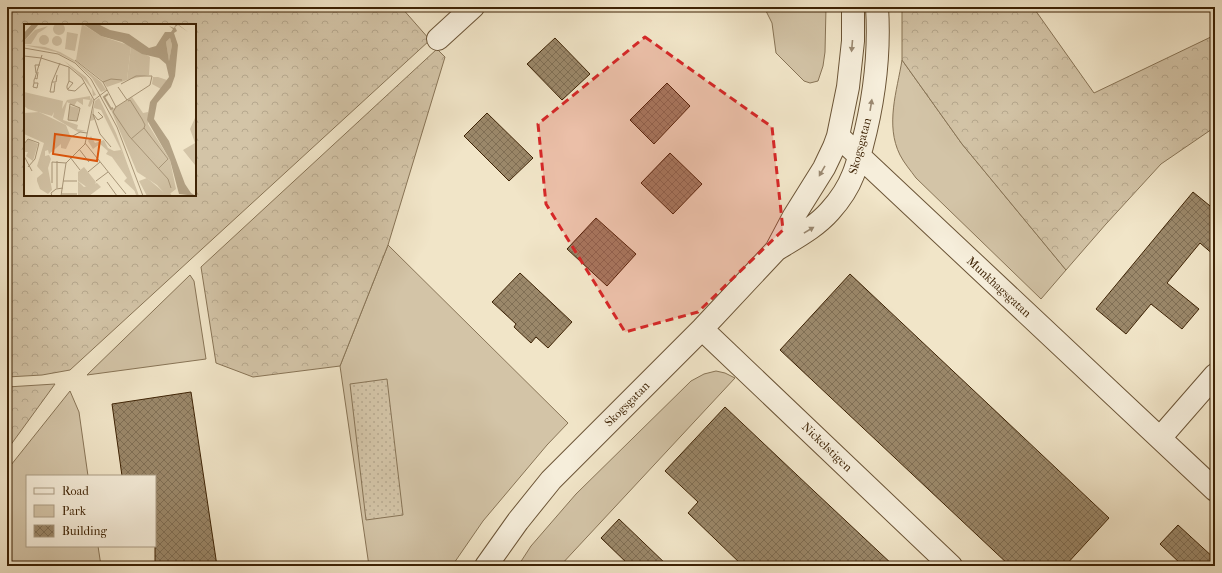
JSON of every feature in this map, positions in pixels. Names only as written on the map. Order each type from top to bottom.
[{"type":"street","points":[[438,39],[473,7]]},
{"type":"street","name":"Skogsgatan","points":[[486,566],[518,521],[551,480],[702,329],[776,250],[794,216],[824,168],[838,136],[848,87],[853,41],[854,7]]},
{"type":"street","name":"Skogsgatan","points":[[776,250],[815,227],[830,211],[854,175],[870,111],[876,64],[878,22],[877,7]]},
{"type":"street","name":"Munkhagsgatan","points":[[838,136],[1215,490]]},
{"type":"street","name":"Nickelstigen","points":[[702,329],[951,566]]},
{"type":"street","points":[[1160,438],[1215,375]]},
{"type":"highlighted area","points":[[645,37],[772,127],[783,230],[698,312],[625,332],[546,204],[538,124]]},
{"type":"green space","points":[[7,7],[401,7],[430,40],[70,370],[42,375],[7,377]]},
{"type":"green space","points":[[764,7],[826,7],[825,52],[823,66],[818,81],[810,83],[804,81],[776,53],[772,23]]},
{"type":"green space","points":[[902,7],[1033,7],[1094,93],[1215,35],[1215,127],[1161,164],[1066,270],[962,144],[902,60]]},
{"type":"green space","points":[[437,49],[445,57],[388,245],[340,366],[253,377],[216,363],[201,267]]},
{"type":"green space","points":[[902,60],[962,144],[1066,270],[1041,299],[916,178],[900,155],[893,132],[893,120],[895,96]]},
{"type":"green space","points":[[388,245],[568,423],[547,445],[483,521],[452,566],[369,566],[340,366]]},
{"type":"green space","points":[[190,275],[194,281],[206,359],[87,375]]},
{"type":"green space","points":[[716,371],[725,373],[735,378],[560,566],[518,566],[531,546],[576,494],[691,381],[704,374]]},
{"type":"green space","points":[[387,379],[403,515],[366,520],[350,384]]},
{"type":"green space","points":[[55,384],[7,450],[7,387]]},
{"type":"green space","points":[[70,391],[79,412],[88,475],[26,475],[26,547],[98,547],[101,566],[7,566],[7,470]]},
{"type":"building","points":[[555,38],[590,74],[562,100],[527,64]]},
{"type":"building","points":[[667,83],[690,106],[654,144],[630,120]]},
{"type":"building","points":[[487,113],[533,158],[509,181],[464,136]]},
{"type":"building","points":[[670,153],[702,184],[673,214],[641,183]]},
{"type":"building","points":[[1193,192],[1215,210],[1215,256],[1200,243],[1167,283],[1199,309],[1182,329],[1151,304],[1126,334],[1096,309]]},
{"type":"building","points":[[596,218],[636,254],[607,286],[567,249]]},
{"type":"building","points":[[520,273],[572,322],[548,348],[536,337],[531,343],[514,327],[516,324],[492,302]]},
{"type":"building","points":[[850,274],[1109,518],[1065,566],[1010,566],[780,350]]},
{"type":"building","points":[[191,392],[217,566],[155,566],[156,475],[122,475],[112,404]]},
{"type":"building","points":[[725,407],[894,566],[743,566],[688,513],[698,502],[665,471]]},
{"type":"building","points":[[619,519],[668,566],[630,566],[601,538]]},
{"type":"building","points":[[1178,525],[1215,559],[1215,566],[1183,566],[1160,544]]}]
